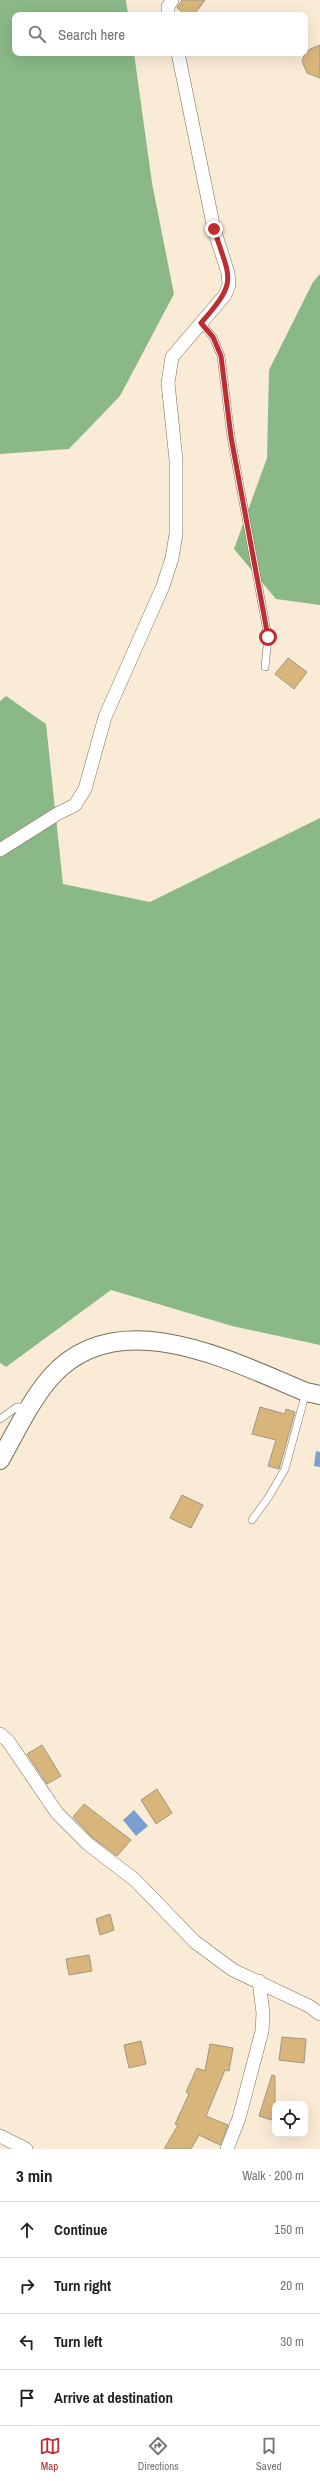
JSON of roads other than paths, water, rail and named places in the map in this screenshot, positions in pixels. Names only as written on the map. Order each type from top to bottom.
[{"type":"main road","points":[[0,1460],[30,1407],[52,1376],[75,1357],[107,1345],[136,1341],[176,1344],[198,1349],[313,1394]]},
{"type":"street","points":[[168,12],[168,7],[172,0]]},
{"type":"street","points":[[0,850],[57,814],[75,805],[85,789],[105,717],[163,586],[172,558],[176,534],[176,460],[168,383],[172,357],[225,295],[229,285],[228,273],[214,229],[179,56]]},
{"type":"street","points":[[0,1734],[8,1741],[44,1796],[72,1829],[135,1880],[200,1946],[233,1970],[259,1981],[320,2014]]},
{"type":"street","points":[[228,2149],[239,2118],[262,2031],[263,2013],[259,1981]]},
{"type":"street","points":[[0,2136],[26,2149]]},
{"type":"lane","points":[[201,323],[213,337],[221,356],[231,437],[268,637],[265,667]]},
{"type":"lane","points":[[252,1520],[268,1498],[285,1469],[313,1394]]},
{"type":"lane","points":[[0,1419],[17,1407],[30,1407]]},
{"type":"water","points":[[316,1451],[320,1452],[320,1467],[314,1466]]},
{"type":"water","points":[[134,1810],[148,1826],[136,1836],[123,1820]]}]
